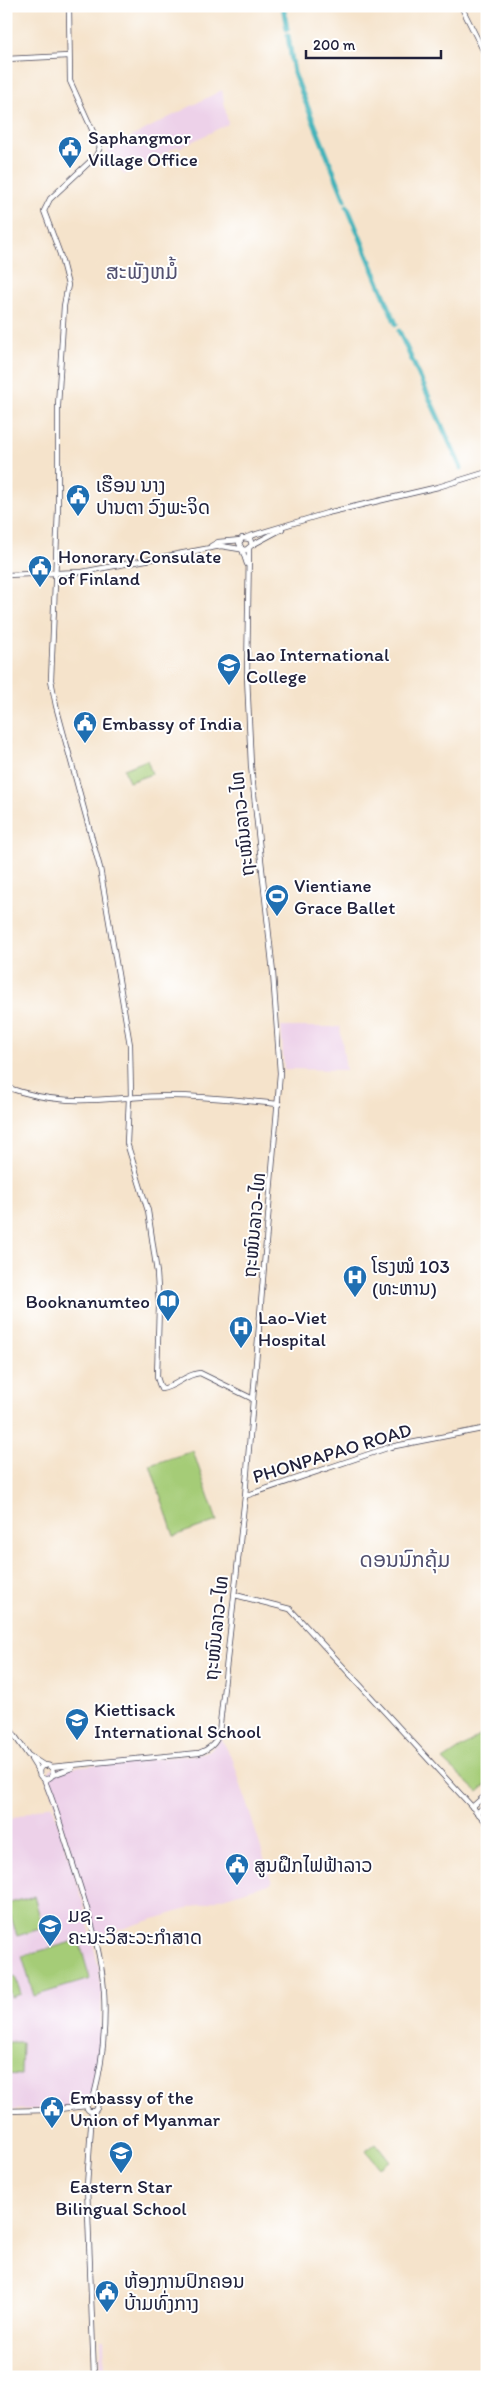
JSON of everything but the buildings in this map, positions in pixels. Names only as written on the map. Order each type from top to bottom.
[{"type":"street","points":[[69,6],[68,75],[73,92],[100,147],[96,156],[50,199],[44,211],[60,254],[68,285],[64,306],[58,406],[58,509],[51,680],[58,715],[100,868],[130,1045],[130,1098],[127,1143],[148,1212],[157,1273],[159,1305],[157,1372],[161,1389],[172,1387],[191,1375],[200,1373],[253,1399]]},
{"type":"street","points":[[461,6],[487,58]]},
{"type":"street","points":[[6,59],[68,56]]},
{"type":"street","points":[[208,548],[218,542],[241,540],[328,513],[438,487],[487,472]]},
{"type":"street","points":[[6,575],[54,573],[115,567],[208,548],[250,547],[294,523]]},
{"type":"street","points":[[246,537],[251,541],[250,547]]},
{"type":"street","name":"ຖະໜົນລາວ-ໄທ","points":[[241,540],[248,567]]},
{"type":"street","name":"ຖະໜົນລາວ-ໄທ","points":[[44,1766],[78,1766],[199,1753],[208,1749],[216,1741],[222,1716],[235,1595],[279,1104],[280,1059],[273,973],[251,766],[247,676],[248,567],[250,547]]},
{"type":"street","points":[[6,1086],[57,1100],[94,1101],[188,1096],[279,1104]]},
{"type":"street","name":"PHONPAPAO ROAD","points":[[244,1496],[390,1447],[487,1428]]},
{"type":"street","points":[[235,1595],[290,1609],[487,1823]]},
{"type":"street","points":[[6,1723],[44,1779],[81,1890],[94,1939],[104,1991],[99,2075],[93,2100]]},
{"type":"street","points":[[28,1756],[44,1766],[39,1772]]},
{"type":"street","name":"ຖະໜົນລາວ-ໄທ","points":[[44,1779],[78,1766]]},
{"type":"street","points":[[50,1794],[51,1767]]},
{"type":"street","points":[[472,1807],[487,1794]]},
{"type":"street","points":[[477,1813],[487,1804]]},
{"type":"street","points":[[86,2106],[88,2101],[93,2100]]},
{"type":"street","points":[[93,2100],[98,2106],[92,2111],[87,2186],[94,2377]]},
{"type":"street","points":[[86,2106],[92,2111]]},
{"type":"street","points":[[6,2112],[86,2106]]},
{"type":"shaded area","points":[[222,90],[228,124],[179,148],[178,146],[124,175],[106,150]]},
{"type":"shaded area","points":[[281,1027],[340,1027],[346,1070],[284,1069]]},
{"type":"shaded area","points":[[220,1736],[233,1760],[272,1883],[95,1937],[47,1775],[51,1769],[200,1754],[210,1750],[218,1742]]},
{"type":"shaded area","name":"ມຊ - ຄະນະວິສະວະກຳສາດ","points":[[52,1804],[80,1891],[99,1969],[102,1991],[98,2074],[92,2098],[85,2104],[55,2109],[6,2110],[6,1821]]},
{"type":"shaded area","points":[[101,2339],[104,2339],[105,2377],[102,2377]]},
{"type":"green space","points":[[147,760],[152,774],[129,782],[124,769]]},
{"type":"green space","points":[[193,1451],[217,1521],[174,1536],[150,1465]]},
{"type":"green space","points":[[487,1731],[487,1784],[478,1792],[443,1760]]},
{"type":"green space","points":[[34,1896],[43,1928],[17,1936],[7,1904]]},
{"type":"green space","points":[[79,1940],[90,1979],[34,1996],[22,1956]]},
{"type":"green space","points":[[15,1976],[21,1994],[11,1997],[6,1979]]},
{"type":"green space","points":[[8,2042],[22,2042],[21,2075],[7,2074]]},
{"type":"green space","points":[[376,2143],[390,2161],[380,2168],[366,2151]]},
{"type":"waterway","points":[[283,6],[287,29]]},
{"type":"waterway","points":[[288,36],[294,73],[345,200]]},
{"type":"waterway","points":[[347,206],[396,324]]},
{"type":"waterway","points":[[399,331],[461,468]]},
{"type":"place","name":"Saphangmor Village Office","points":[[70,169]]},
{"type":"place","name":"ເຮືອນ ນາງ ປານຕາ ວົງພະຈິດ","points":[[78,517]]},
{"type":"place","name":"Honorary Consulate of Finland","points":[[40,588]]},
{"type":"place","name":"Lao International College","points":[[229,686]]},
{"type":"place","name":"Embassy of India","points":[[85,744]]},
{"type":"place","name":"Vientiane Grace Ballet","points":[[277,917]]},
{"type":"place","name":"ໂຮງໝໍ 103 (ທະຫານ)","points":[[355,1298]]},
{"type":"place","name":"Booknanumteo","points":[[168,1322]]},
{"type":"place","name":"Lao-Viet Hospital","points":[[241,1349]]},
{"type":"place","name":"Kiettisack International School","points":[[77,1741]]},
{"type":"place","name":"ສູນຝຶກໄຟຟ້າລາວ","points":[[237,1886]]},
{"type":"place","name":"ມຊ - ຄະນະວິສະວະກຳສາດ","points":[[50,1947]]},
{"type":"place","name":"Embassy of the Union of Myanmar","points":[[52,2129]]},
{"type":"place","name":"Eastern Star Bilingual School","points":[[121,2174]]},
{"type":"place","name":"ຫ້ອງການປົກຄອນ ບ້າມທົ່ງກາງ","points":[[107,2313]]},
{"type":"district","name":"ສະພັງຫມໍ້","points":[[142,271]]},
{"type":"district","name":"ດອນນົກຄຸ້ມ","points":[[405,1559]]}]
